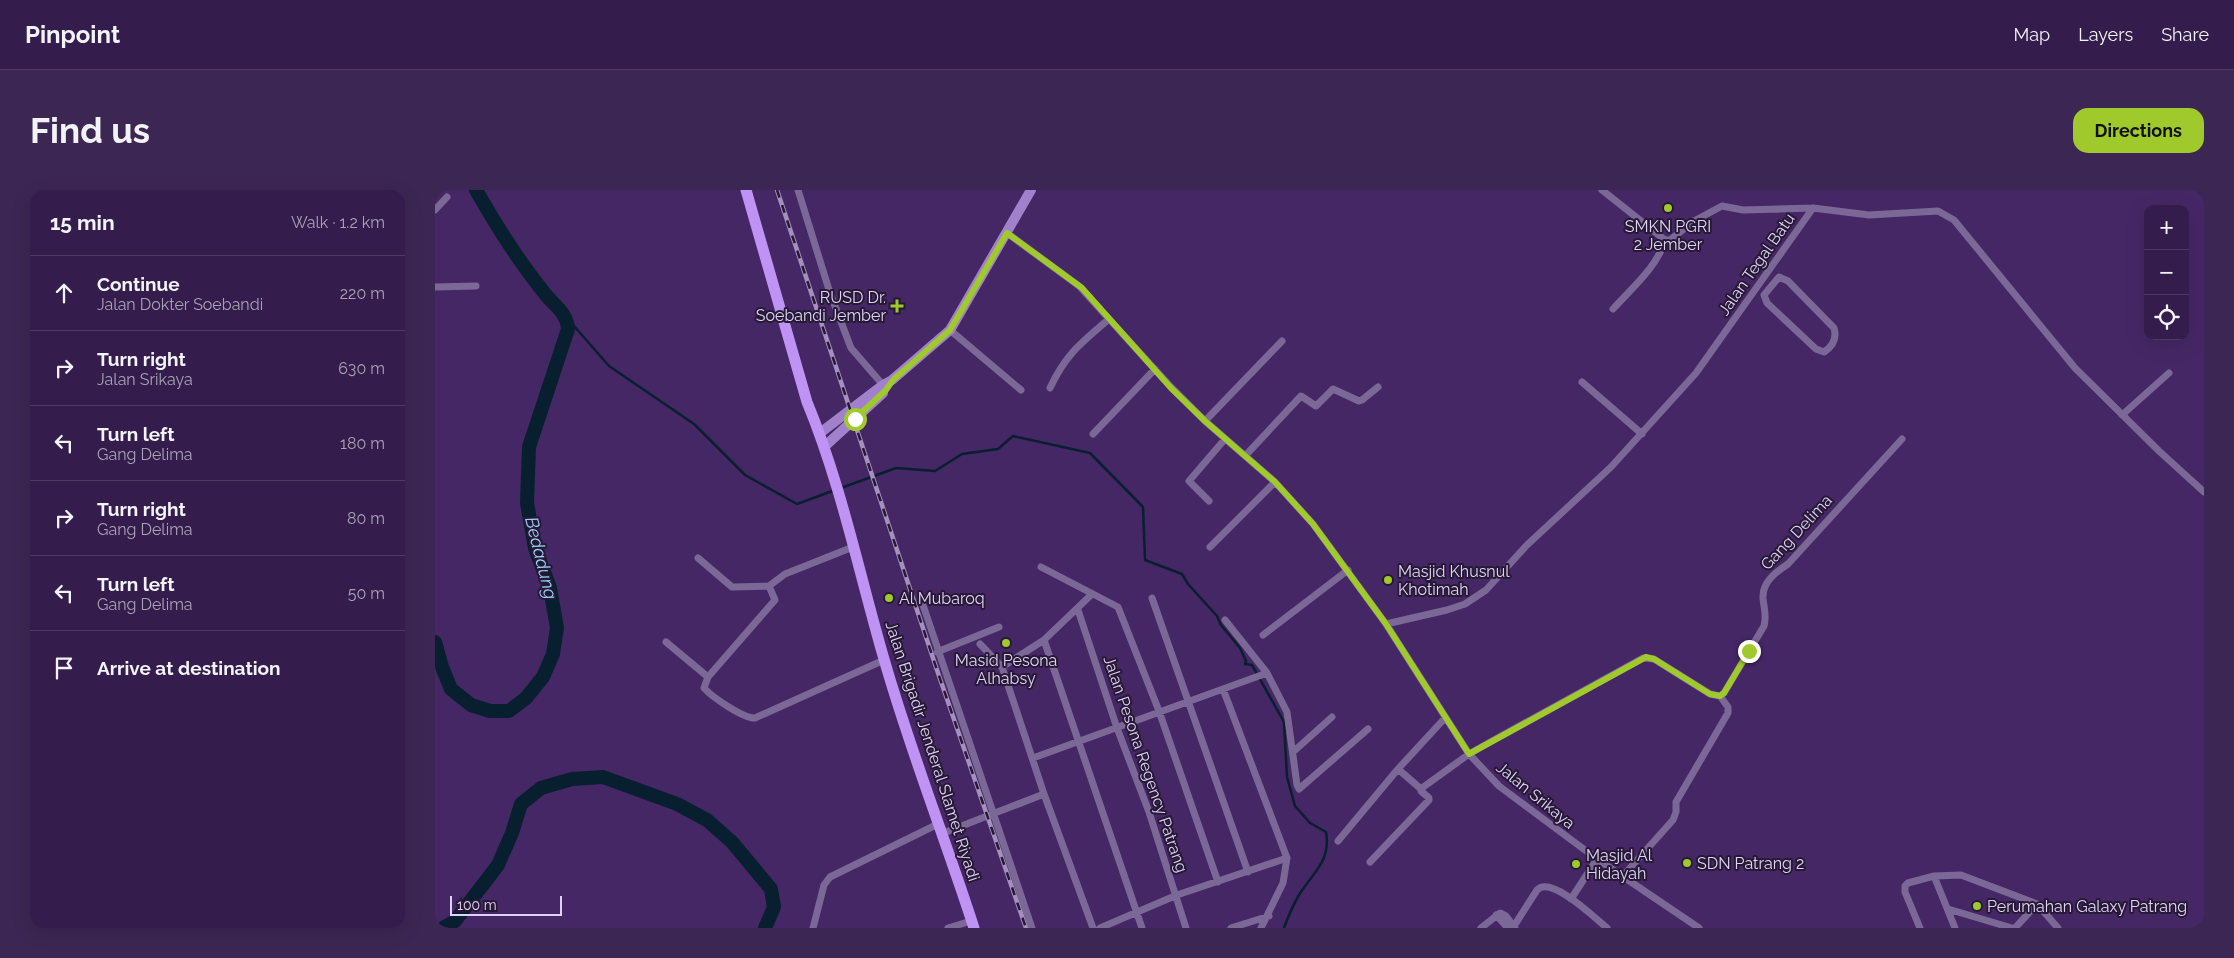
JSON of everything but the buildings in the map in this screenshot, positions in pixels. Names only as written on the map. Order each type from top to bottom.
[{"type":"main road","name":"Jalan Brigadir Jenderal Slamet Riyadi","points":[[746,190],[807,402],[822,440],[840,501],[884,660],[939,829],[973,925]]},
{"type":"main road","points":[[822,440],[886,390],[893,380],[950,330],[1031,190]]},
{"type":"main road","points":[[822,440],[883,385],[893,380]]},
{"type":"street","points":[[799,190],[831,293],[851,348],[883,385]]},
{"type":"street","points":[[1602,190],[1665,240],[1670,240],[1693,221],[1723,206],[1743,210],[1813,208]]},
{"type":"street","points":[[435,210],[447,197]]},
{"type":"street","name":"Jalan Tegal Batu","points":[[1386,624],[1447,610],[1478,597],[1526,546],[1611,467],[1696,373],[1813,208],[1869,215],[1939,211],[1946,214],[1954,220],[2075,368],[2204,492]]},
{"type":"street","name":"Jalan Srikaya","points":[[1007,233],[1079,286],[1155,370],[1205,421],[1275,482],[1313,524],[1386,624],[1469,754],[1499,786],[1622,877],[1699,928]]},
{"type":"street","points":[[1613,309],[1657,259],[1665,240]]},
{"type":"street","points":[[1763,276],[1773,285]]},
{"type":"street","points":[[1779,277],[1788,281],[1833,326],[1835,338],[1828,349],[1824,352],[1819,351],[1767,303],[1764,295],[1773,285],[1779,277]]},
{"type":"street","points":[[435,287],[476,286]]},
{"type":"street","points":[[1050,388],[1061,365],[1074,348],[1109,319]]},
{"type":"street","points":[[950,330],[1021,390]]},
{"type":"street","points":[[1205,421],[1281,342]]},
{"type":"street","points":[[1093,434],[1155,370]]},
{"type":"street","points":[[2122,415],[2169,373]]},
{"type":"street","points":[[1581,382],[1642,434]]},
{"type":"street","points":[[1245,456],[1301,396],[1316,406],[1333,390],[1359,401],[1363,400],[1378,387]]},
{"type":"street","points":[[1209,501],[1189,481],[1225,439]]},
{"type":"street","name":"Gang Delima","points":[[1720,696],[1724,693],[1764,626],[1766,619],[1763,596],[1765,586],[1773,573],[1787,564],[1902,439]]},
{"type":"street","points":[[1210,547],[1275,482]]},
{"type":"street","points":[[698,558],[732,587],[769,586],[785,574],[853,547]]},
{"type":"street","points":[[1041,567],[1118,607],[1159,711],[1219,882]]},
{"type":"street","points":[[1263,635],[1348,570]]},
{"type":"street","points":[[769,586],[775,600],[708,677],[704,686],[706,691],[746,717],[752,718],[884,660]]},
{"type":"street","points":[[1002,667],[1044,640],[1078,610],[1092,594]]},
{"type":"street","points":[[1152,598],[1248,872]]},
{"type":"street","points":[[923,605],[937,652],[1032,928]]},
{"type":"street","name":"Jalan Pesona Regency Patrang","points":[[1078,610],[1117,728],[1149,812],[1187,928]]},
{"type":"street","points":[[1225,620],[1265,674],[1288,715],[1299,789],[1302,789],[1367,729]]},
{"type":"street","points":[[937,652],[999,627]]},
{"type":"street","points":[[1044,640],[1142,928]]},
{"type":"street","points":[[666,642],[708,677]]},
{"type":"street","points":[[980,644],[1002,667],[1044,794],[1093,928]]},
{"type":"street","points":[[1421,789],[1469,754],[1646,657],[1654,659],[1710,694],[1720,696],[1728,707],[1728,713],[1675,802],[1676,812],[1673,820],[1622,877]]},
{"type":"street","points":[[1033,758],[1265,674]]},
{"type":"street","points":[[1223,689],[1287,858],[1283,883],[1269,916],[1261,928]]},
{"type":"street","points":[[1293,752],[1332,717]]},
{"type":"street","points":[[1338,841],[1398,769],[1445,718]]},
{"type":"street","points":[[1370,862],[1429,800],[1421,789],[1398,769]]},
{"type":"street","points":[[813,928],[824,885],[830,877],[939,829],[994,813],[1044,794]]},
{"type":"street","points":[[1100,928],[1177,895],[1287,858]]},
{"type":"street","points":[[1571,899],[1597,859]]},
{"type":"street","points":[[1920,928],[1905,892],[1907,883],[1934,876],[1961,875],[2037,904],[2059,928]]},
{"type":"street","points":[[1934,876],[1955,928]]},
{"type":"street","points":[[1481,928],[1496,915],[1503,914],[1512,927],[1540,887],[1550,886],[1571,899],[1607,928]]},
{"type":"street","points":[[1948,909],[2017,927],[2037,904]]},
{"type":"street","points":[[1231,928],[1269,916]]},
{"type":"street","points":[[948,928],[973,925]]},
{"type":"waterway","name":"Bedadung","points":[[435,642],[451,689],[471,705],[490,711],[509,711],[526,698],[543,677],[553,654],[557,628],[550,588],[535,548],[527,503],[529,447],[568,329],[567,323],[560,310],[536,283],[500,231],[476,190]]},
{"type":"waterway","points":[[567,318],[609,366],[694,424],[745,475],[797,504],[835,490]]},
{"type":"waterway","points":[[841,488],[896,468],[935,471],[962,454],[998,449],[1013,436],[1090,453],[1143,507],[1145,560],[1182,574],[1188,584],[1217,616],[1221,625],[1240,648],[1246,661],[1245,664],[1252,665],[1284,722],[1287,777],[1295,806],[1310,823],[1326,832],[1327,842],[1326,851],[1320,866],[1297,899],[1284,928]]},
{"type":"waterway","name":"Bedadung","points":[[443,928],[455,921],[498,865],[512,833],[521,804],[541,788],[572,779],[603,777],[677,804],[707,820],[732,842],[771,889],[774,907],[765,928]]},
{"type":"railway","points":[[777,190],[937,670],[1026,928]]},
{"type":"place","name":"SMKN PGRI 2 Jember","points":[[1668,208]]},
{"type":"place","name":"RUSD Dr. Soebandi Jember","points":[[897,306]]},
{"type":"place","name":"Masjid Khusnul Khotimah","points":[[1388,580]]},
{"type":"place","name":"Al Mubaroq","points":[[889,598]]},
{"type":"place","name":"Masid Pesona Alhabsy","points":[[1006,643]]},
{"type":"place","name":"SDN Patrang 2","points":[[1687,863]]},
{"type":"place","name":"Masjid Al Hidayah","points":[[1576,864]]},
{"type":"place","name":"Perumahan Galaxy Patrang","points":[[1977,906]]},
{"type":"route","points":[[855,419],[886,390],[893,380],[950,330],[1007,233],[1082,288],[1171,388],[1205,421],[1275,482],[1313,524],[1386,624],[1469,754],[1646,657],[1650,657],[1674,670],[1710,694],[1720,696],[1724,693],[1749,651]]}]
